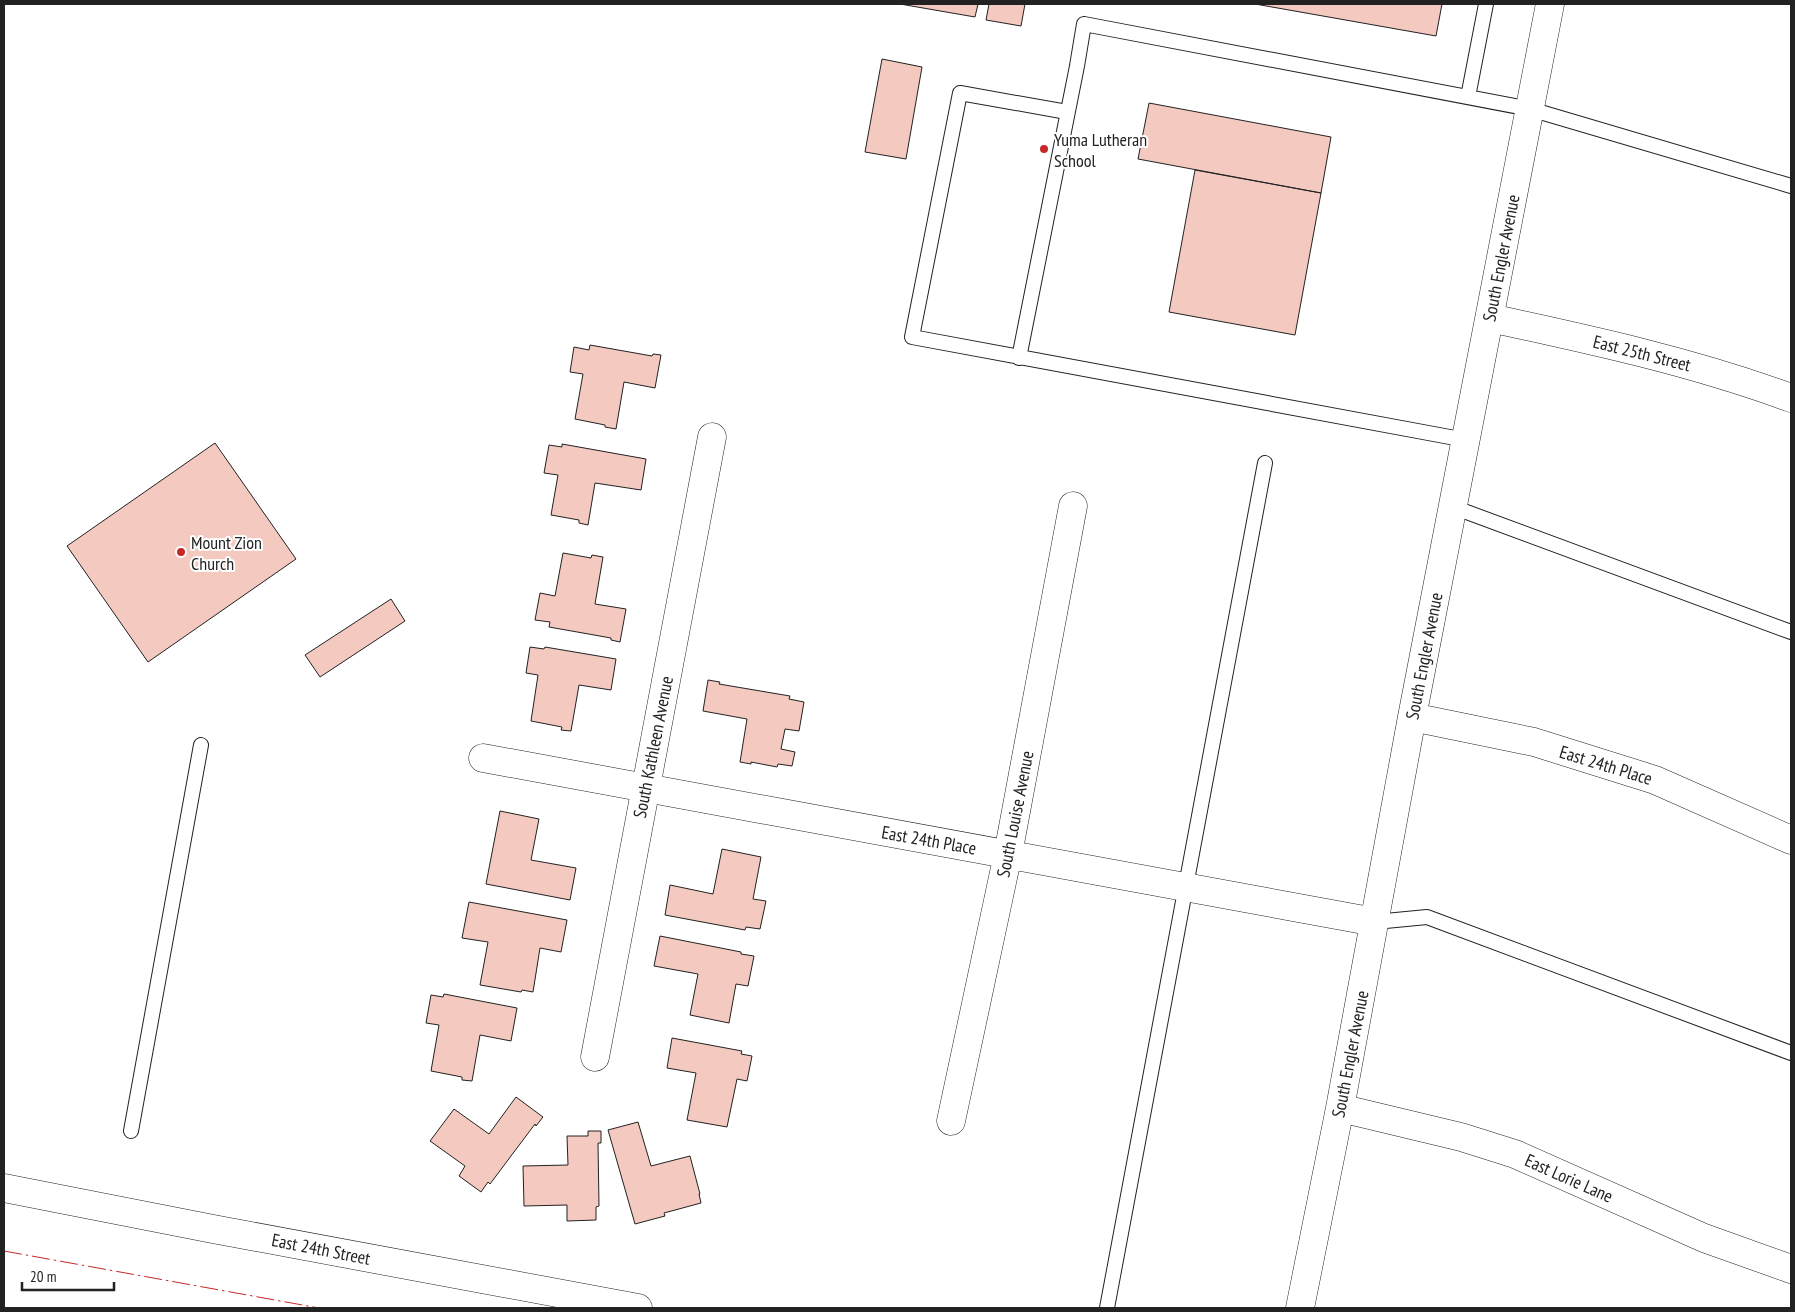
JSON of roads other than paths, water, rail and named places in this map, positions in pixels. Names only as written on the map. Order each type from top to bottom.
[{"type":"street","name":"South Engler Avenue","points":[[1300,1308],[1340,1108],[1412,717],[1550,4]]},
{"type":"street","name":"East 25th Street","points":[[1490,318],[1632,349],[1696,366],[1791,398]]},
{"type":"street","name":"South Kathleen Avenue","points":[[594,1057],[712,437]]},
{"type":"street","name":"South Louise Avenue","points":[[951,1121],[1008,854],[1073,506]]},
{"type":"street","name":"East 24th Place","points":[[1412,717],[1534,742],[1655,780],[1791,840]]},
{"type":"street","name":"East 24th Place","points":[[483,758],[1375,922]]},
{"type":"street","name":"East Lorie Lane","points":[[1340,1108],[1461,1137],[1515,1154],[1704,1238],[1791,1269]]},
{"type":"street","name":"East 24th Street","points":[[4,1188],[213,1229],[551,1300],[638,1308]]},
{"type":"lane","points":[[1468,97],[1486,4]]},
{"type":"lane","points":[[1019,358],[1084,24],[1530,109],[1791,186]]},
{"type":"lane","points":[[1067,112],[960,93],[912,337],[1466,440]]},
{"type":"lane","points":[[1108,1308],[1265,464]]},
{"type":"lane","points":[[1453,507],[1791,632]]},
{"type":"lane","points":[[131,1131],[201,745]]},
{"type":"lane","points":[[1375,922],[1428,917],[1791,1053]]},
{"type":"place","name":"Yuma Lutheran School","points":[[1044,149]]},
{"type":"place","name":"Mount Zion Church","points":[[181,552]]}]
